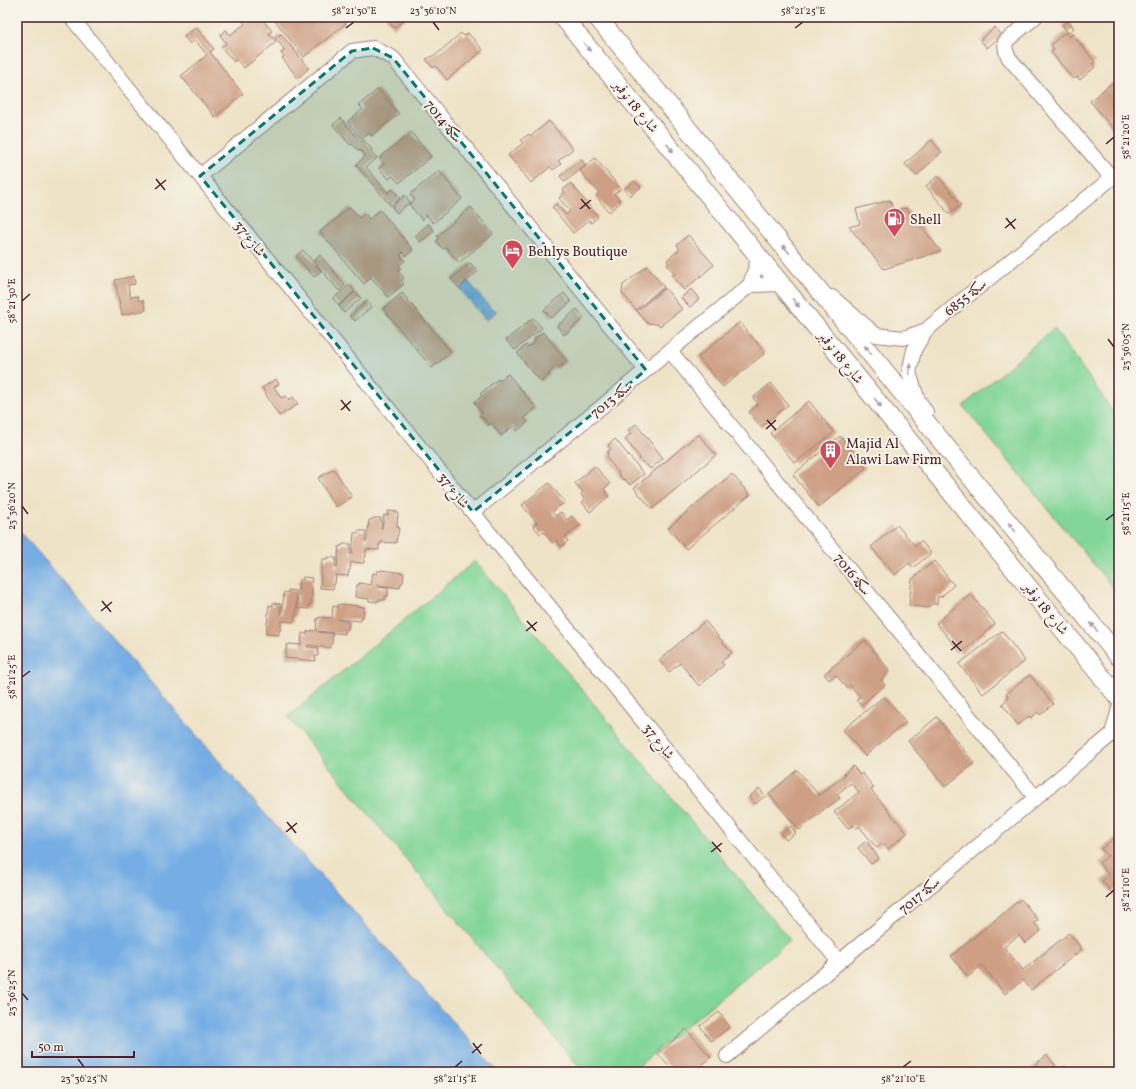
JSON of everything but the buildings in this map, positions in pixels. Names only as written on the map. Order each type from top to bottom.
[{"type":"main road","name":"شارع 18 نوفمبر","points":[[563,17],[1119,698]]},
{"type":"main road","name":"شارع 18 نوفمبر","points":[[597,17],[608,25],[805,273],[1119,657]]},
{"type":"street","name":"شارع 37","points":[[71,17],[839,962]]},
{"type":"street","points":[[1035,17],[1005,42],[1006,51],[1010,58],[1115,175]]},
{"type":"street","name":"سكة 7014","points":[[200,176],[352,52],[373,48],[393,58],[646,370]]},
{"type":"street","name":"سكة 6855","points":[[805,273],[876,336],[904,338],[926,330],[1115,175]]},
{"type":"street","points":[[759,257],[750,285],[781,284]]},
{"type":"street","name":"سكة 7013","points":[[473,512],[750,285]]},
{"type":"street","points":[[926,330],[914,350],[908,373],[918,400],[969,475]]},
{"type":"street","name":"سكة 7016","points":[[670,350],[1036,798]]},
{"type":"street","name":"سكة 7017","points":[[727,1056],[1036,798],[1115,734],[1119,709]]},
{"type":"highlighted area","points":[[373,48],[393,58],[646,370],[473,512],[200,176],[352,51]]},
{"type":"green space","points":[[1054,328],[1119,420],[1119,595],[963,406]]},
{"type":"green space","points":[[475,561],[790,940],[631,1072],[583,1072],[288,717]]},
{"type":"water","points":[[468,281],[491,309],[497,311],[486,320],[460,289]]},
{"type":"water","points":[[17,528],[250,797],[498,1072],[17,1072]]},
{"type":"place","name":"Shell","points":[[895,238]]},
{"type":"place","name":"Behlys Boutique","points":[[513,270]]},
{"type":"place","name":"Majid Al Alawi Law Firm","points":[[830,470]]}]
